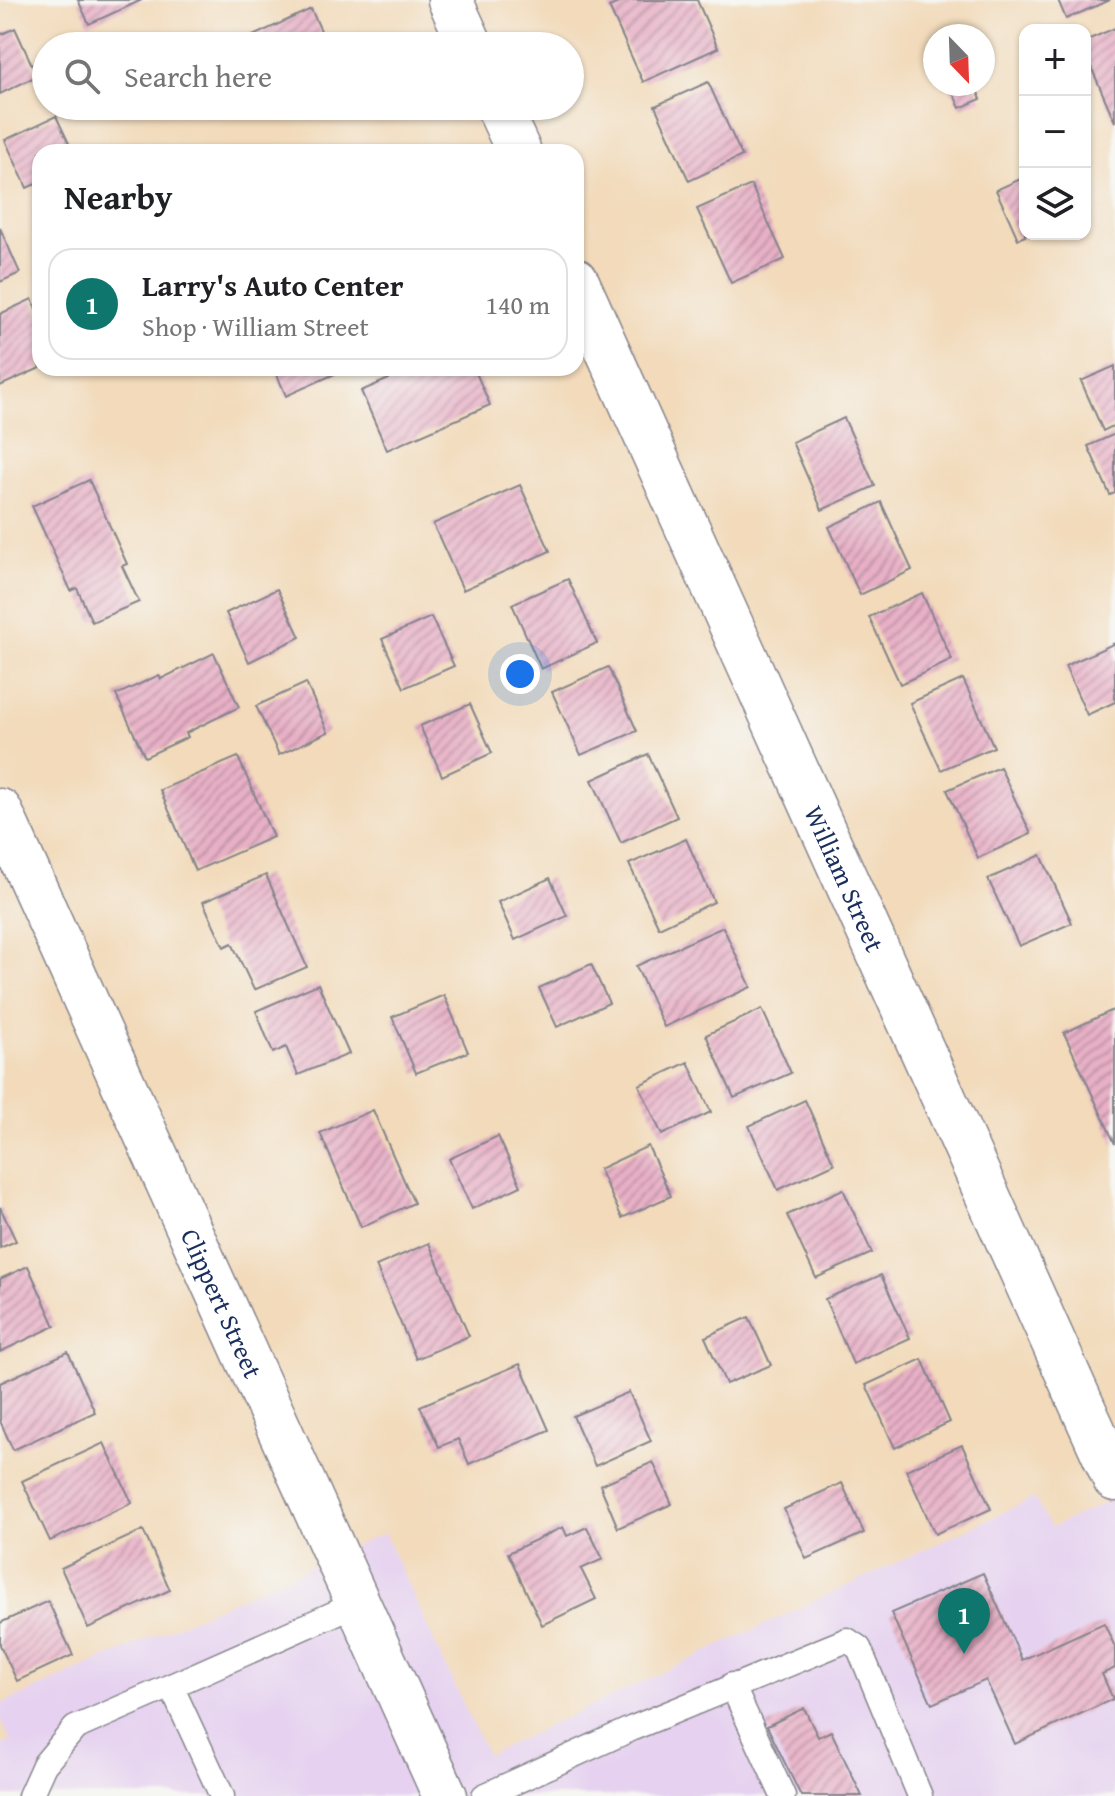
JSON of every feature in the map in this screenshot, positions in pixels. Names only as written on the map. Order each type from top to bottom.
[{"type":"street","points":[[450,0],[465,32]]},
{"type":"street","points":[[504,120],[515,144]]},
{"type":"street","name":"William Street","points":[[584,298],[1115,1479]]},
{"type":"street","name":"Clippert Street","points":[[0,811],[445,1796]]},
{"type":"lane","points":[[30,1796],[44,1765],[75,1728],[358,1603]]},
{"type":"lane","points":[[484,1796],[732,1685],[847,1640],[859,1648],[920,1796]]},
{"type":"lane","points":[[732,1685],[783,1796]]},
{"type":"lane","points":[[171,1686],[222,1796]]},
{"type":"shaded area","points":[[1034,1498],[1051,1528],[1115,1498],[1115,1796],[0,1796],[0,1746],[11,1741],[0,1719],[0,1705],[384,1533],[487,1755]]},
{"type":"building","points":[[78,0],[142,0],[89,24]]},
{"type":"building","points":[[625,0],[697,0],[718,48],[643,82],[609,7]]},
{"type":"building","points":[[1058,0],[1110,0],[1066,19]]},
{"type":"building","points":[[311,9],[322,32],[261,32]]},
{"type":"building","points":[[15,28],[32,65],[32,78],[0,94],[0,35]]},
{"type":"building","points":[[1115,28],[1115,122],[1091,67],[1091,38]]},
{"type":"building","points":[[708,82],[742,156],[689,181],[655,106]]},
{"type":"building","points":[[954,96],[980,96],[981,99],[960,108]]},
{"type":"building","points":[[48,120],[58,120],[69,144],[32,144],[32,186],[27,188],[5,140]]},
{"type":"building","points":[[1019,180],[1019,239],[1018,239],[996,190]]},
{"type":"building","points":[[751,185],[785,259],[731,283],[697,209]]},
{"type":"building","points":[[0,228],[20,273],[0,282]]},
{"type":"building","points":[[32,299],[32,372],[0,386],[0,314]]},
{"type":"building","points":[[1115,366],[1115,425],[1103,431],[1081,381]]},
{"type":"building","points":[[277,376],[330,376],[286,396]]},
{"type":"building","points":[[388,376],[477,376],[490,405],[387,450],[361,391],[389,379]]},
{"type":"building","points":[[844,418],[875,486],[822,510],[792,442]]},
{"type":"building","points":[[1115,434],[1115,493],[1110,495],[1088,446]]},
{"type":"building","points":[[89,480],[127,564],[122,566],[139,602],[92,622],[77,588],[71,591],[32,506]]},
{"type":"building","points":[[520,485],[550,551],[463,590],[433,524]]},
{"type":"building","points":[[881,502],[912,570],[860,595],[829,527]]},
{"type":"building","points":[[568,579],[597,643],[541,669],[512,604]]},
{"type":"building","points":[[277,589],[300,637],[249,662],[226,613]]},
{"type":"building","points":[[922,593],[952,660],[900,684],[869,617]]},
{"type":"building","points":[[431,617],[454,666],[404,688],[382,639]]},
{"type":"building","points":[[1115,643],[1115,702],[1087,715],[1065,666]]},
{"type":"building","points":[[214,653],[239,707],[186,733],[188,737],[145,757],[116,695],[159,675],[161,679]]},
{"type":"building","points":[[608,667],[637,731],[581,755],[552,692]]},
{"type":"building","points":[[963,679],[994,747],[941,770],[910,703]]},
{"type":"building","points":[[306,683],[328,732],[279,755],[256,706]]},
{"type":"building","points":[[470,704],[492,753],[442,776],[420,726]]},
{"type":"building","points":[[648,754],[677,817],[621,843],[592,780]]},
{"type":"building","points":[[238,757],[273,837],[195,871],[160,790]]},
{"type":"building","points":[[1000,767],[1031,834],[978,858],[947,790]]},
{"type":"building","points":[[686,839],[714,902],[659,928],[629,864]]},
{"type":"building","points":[[1041,855],[1072,923],[1019,946],[988,879]]},
{"type":"building","points":[[266,875],[307,967],[254,990],[232,943],[224,947],[203,902]]},
{"type":"building","points":[[550,878],[567,916],[515,940],[498,902]]},
{"type":"building","points":[[723,927],[751,987],[664,1027],[636,966]]},
{"type":"building","points":[[591,964],[609,1003],[557,1027],[539,988]]},
{"type":"building","points":[[318,984],[349,1054],[298,1075],[286,1047],[273,1053],[256,1011]]},
{"type":"building","points":[[444,995],[468,1052],[416,1073],[392,1017]]},
{"type":"building","points":[[762,1009],[791,1073],[734,1098],[706,1035]]},
{"type":"building","points":[[1115,1009],[1115,1144],[1064,1033]]},
{"type":"building","points":[[688,1062],[711,1112],[662,1135],[639,1085]]},
{"type":"building","points":[[805,1100],[834,1164],[778,1190],[749,1126]]},
{"type":"building","points":[[373,1110],[414,1203],[361,1227],[320,1133]]},
{"type":"building","points":[[498,1136],[521,1186],[472,1209],[449,1159]]},
{"type":"building","points":[[648,1146],[671,1196],[622,1218],[599,1169]]},
{"type":"building","points":[[843,1189],[872,1253],[816,1278],[787,1215]]},
{"type":"building","points":[[0,1207],[16,1241],[0,1248]]},
{"type":"building","points":[[429,1243],[469,1336],[416,1359],[376,1266]]},
{"type":"building","points":[[28,1266],[55,1326],[0,1352],[0,1279]]},
{"type":"building","points":[[881,1275],[910,1338],[853,1364],[825,1299]]},
{"type":"building","points":[[749,1317],[771,1365],[726,1384],[705,1337]]},
{"type":"building","points":[[68,1352],[95,1412],[13,1450],[0,1421],[0,1383]]},
{"type":"building","points":[[922,1359],[950,1422],[895,1448],[866,1385]]},
{"type":"building","points":[[520,1364],[549,1430],[469,1464],[458,1439],[439,1447],[420,1406]]},
{"type":"building","points":[[629,1392],[651,1441],[595,1466],[573,1416]]},
{"type":"building","points":[[104,1443],[132,1503],[50,1541],[22,1481]]},
{"type":"building","points":[[962,1445],[991,1509],[935,1534],[906,1470]]},
{"type":"building","points":[[653,1462],[672,1504],[618,1528],[600,1485]]},
{"type":"building","points":[[842,1483],[864,1533],[806,1559],[784,1509]]},
{"type":"building","points":[[563,1527],[567,1536],[587,1527],[603,1559],[581,1569],[596,1599],[542,1625],[508,1553]]},
{"type":"building","points":[[143,1530],[170,1590],[88,1628],[61,1568]]},
{"type":"building","points":[[983,1573],[1022,1660],[1104,1623],[1115,1647],[1115,1668],[1102,1674],[1113,1699],[1015,1744],[986,1680],[932,1704],[891,1613]]},
{"type":"building","points":[[48,1601],[73,1655],[17,1681],[0,1645],[0,1623]]},
{"type":"building","points":[[804,1708],[818,1737],[831,1731],[862,1796],[801,1796],[767,1726]]},
{"type":"place","name":"Larry's Auto Center","points":[[964,1654]]}]
